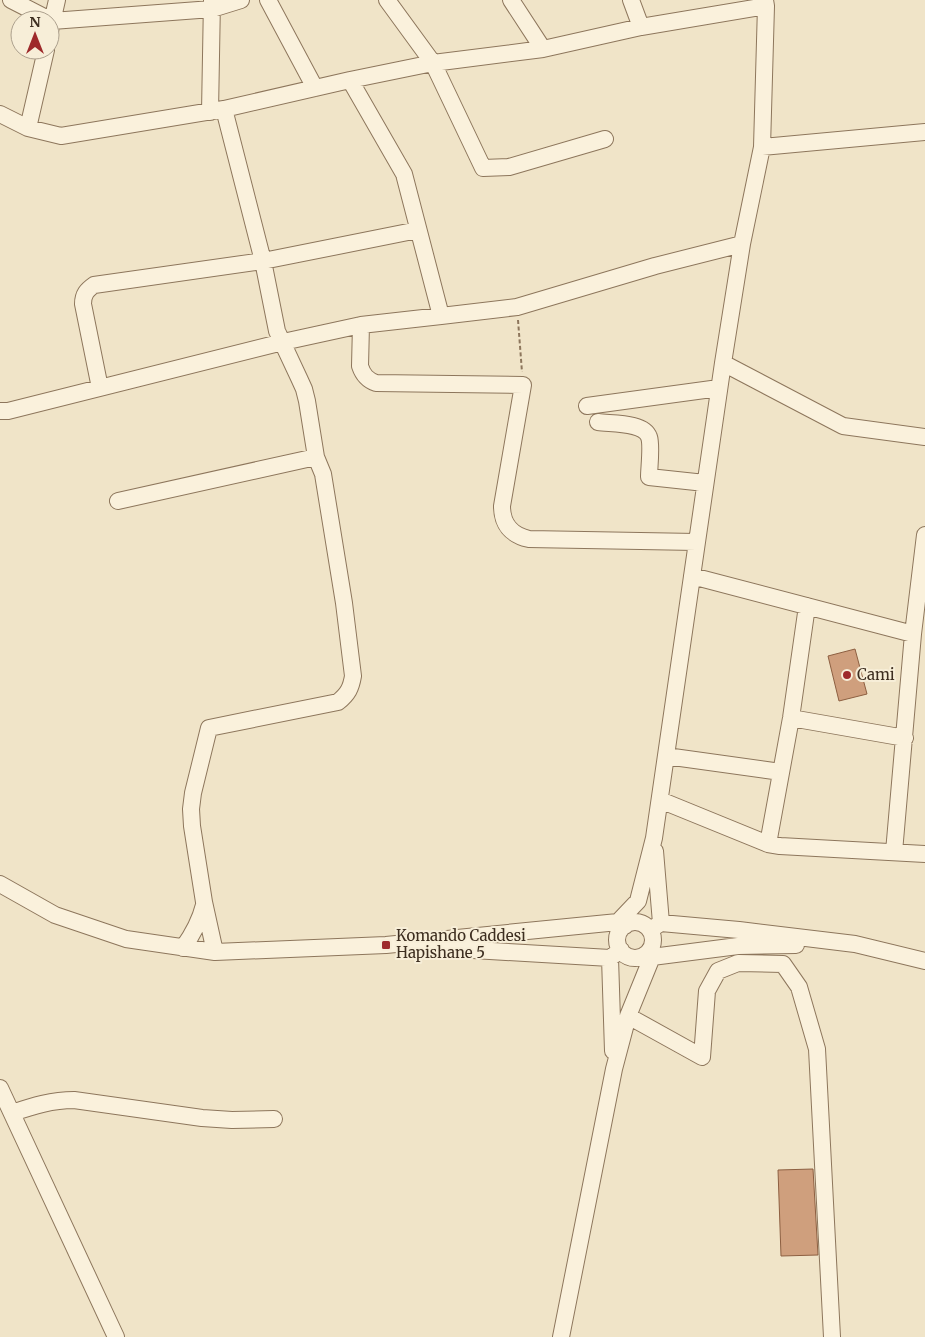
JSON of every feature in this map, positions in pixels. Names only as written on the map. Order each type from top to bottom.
[{"type":"street","points":[[11,0],[26,10]]},
{"type":"street","points":[[60,25],[241,0]]},
{"type":"street","points":[[268,0],[315,88]]},
{"type":"street","points":[[387,0],[433,63],[483,168],[509,167],[606,139]]},
{"type":"street","points":[[511,0],[543,49]]},
{"type":"street","points":[[631,0],[641,27]]},
{"type":"street","points":[[0,114],[28,128],[61,136],[217,110],[433,63],[543,49],[641,27],[766,3],[762,147],[742,244],[719,388],[654,838],[638,901],[622,924],[618,934],[615,954],[614,1069]]},
{"type":"street","points":[[212,5],[217,110],[263,261],[277,331],[300,378],[307,401],[316,456],[323,474],[344,603],[353,676],[351,687],[338,702],[209,728],[193,793],[191,809],[204,902],[215,952]]},
{"type":"street","points":[[28,128],[44,60]]},
{"type":"street","points":[[350,80],[404,174],[441,316]]},
{"type":"street","points":[[762,147],[925,132]]},
{"type":"street","points":[[100,388],[83,304],[83,298],[89,288],[94,285],[263,261],[418,230]]},
{"type":"street","points":[[0,411],[8,411],[283,342],[361,325],[517,306],[656,266],[742,244]]},
{"type":"street","points":[[361,325],[360,366],[365,377],[370,381],[376,383],[523,385],[502,506],[504,522],[513,533],[521,538],[529,539],[696,542]]},
{"type":"street","points":[[723,364],[843,426],[925,437]]},
{"type":"street","points":[[586,406],[719,388]]},
{"type":"street","points":[[598,422],[635,426],[645,431],[650,439],[649,477],[705,483]]},
{"type":"street","points":[[118,501],[316,456]]},
{"type":"street","points":[[894,852],[925,535]]},
{"type":"street","points":[[692,576],[914,634]]},
{"type":"street","points":[[768,844],[791,718],[807,606]]},
{"type":"street","points":[[791,718],[905,738]]},
{"type":"street","points":[[666,756],[781,772]]},
{"type":"street","points":[[660,800],[768,844],[925,854]]},
{"type":"street","points":[[561,1337],[614,1069],[628,1016],[650,955],[653,941],[655,927],[654,838]]},
{"type":"street","points":[[0,884],[54,915],[126,940],[215,952],[386,945],[636,923],[655,927],[739,930],[856,944],[925,961]]},
{"type":"street","points":[[183,948],[194,932],[204,902]]},
{"type":"street","points":[[386,945],[624,954],[635,958],[738,946],[856,944]]},
{"type":"street","points":[[628,1016],[702,1056],[707,991],[718,971],[738,963],[783,964],[799,987],[817,1050],[832,1337]]},
{"type":"street","points":[[0,1088],[116,1337]]},
{"type":"street","points":[[12,1113],[44,1103],[74,1100],[202,1118],[232,1120],[274,1119]]},
{"type":"path","points":[[517,306],[523,385]]},
{"type":"building","name":"Cami","points":[[855,649],[867,694],[839,701],[828,656]]},
{"type":"building","points":[[813,1169],[818,1255],[781,1256],[778,1170]]},
{"type":"place","name":"Cami","points":[[847,675]]},
{"type":"place","name":"Komando Caddesi Hapishane 5","points":[[386,945]]}]
